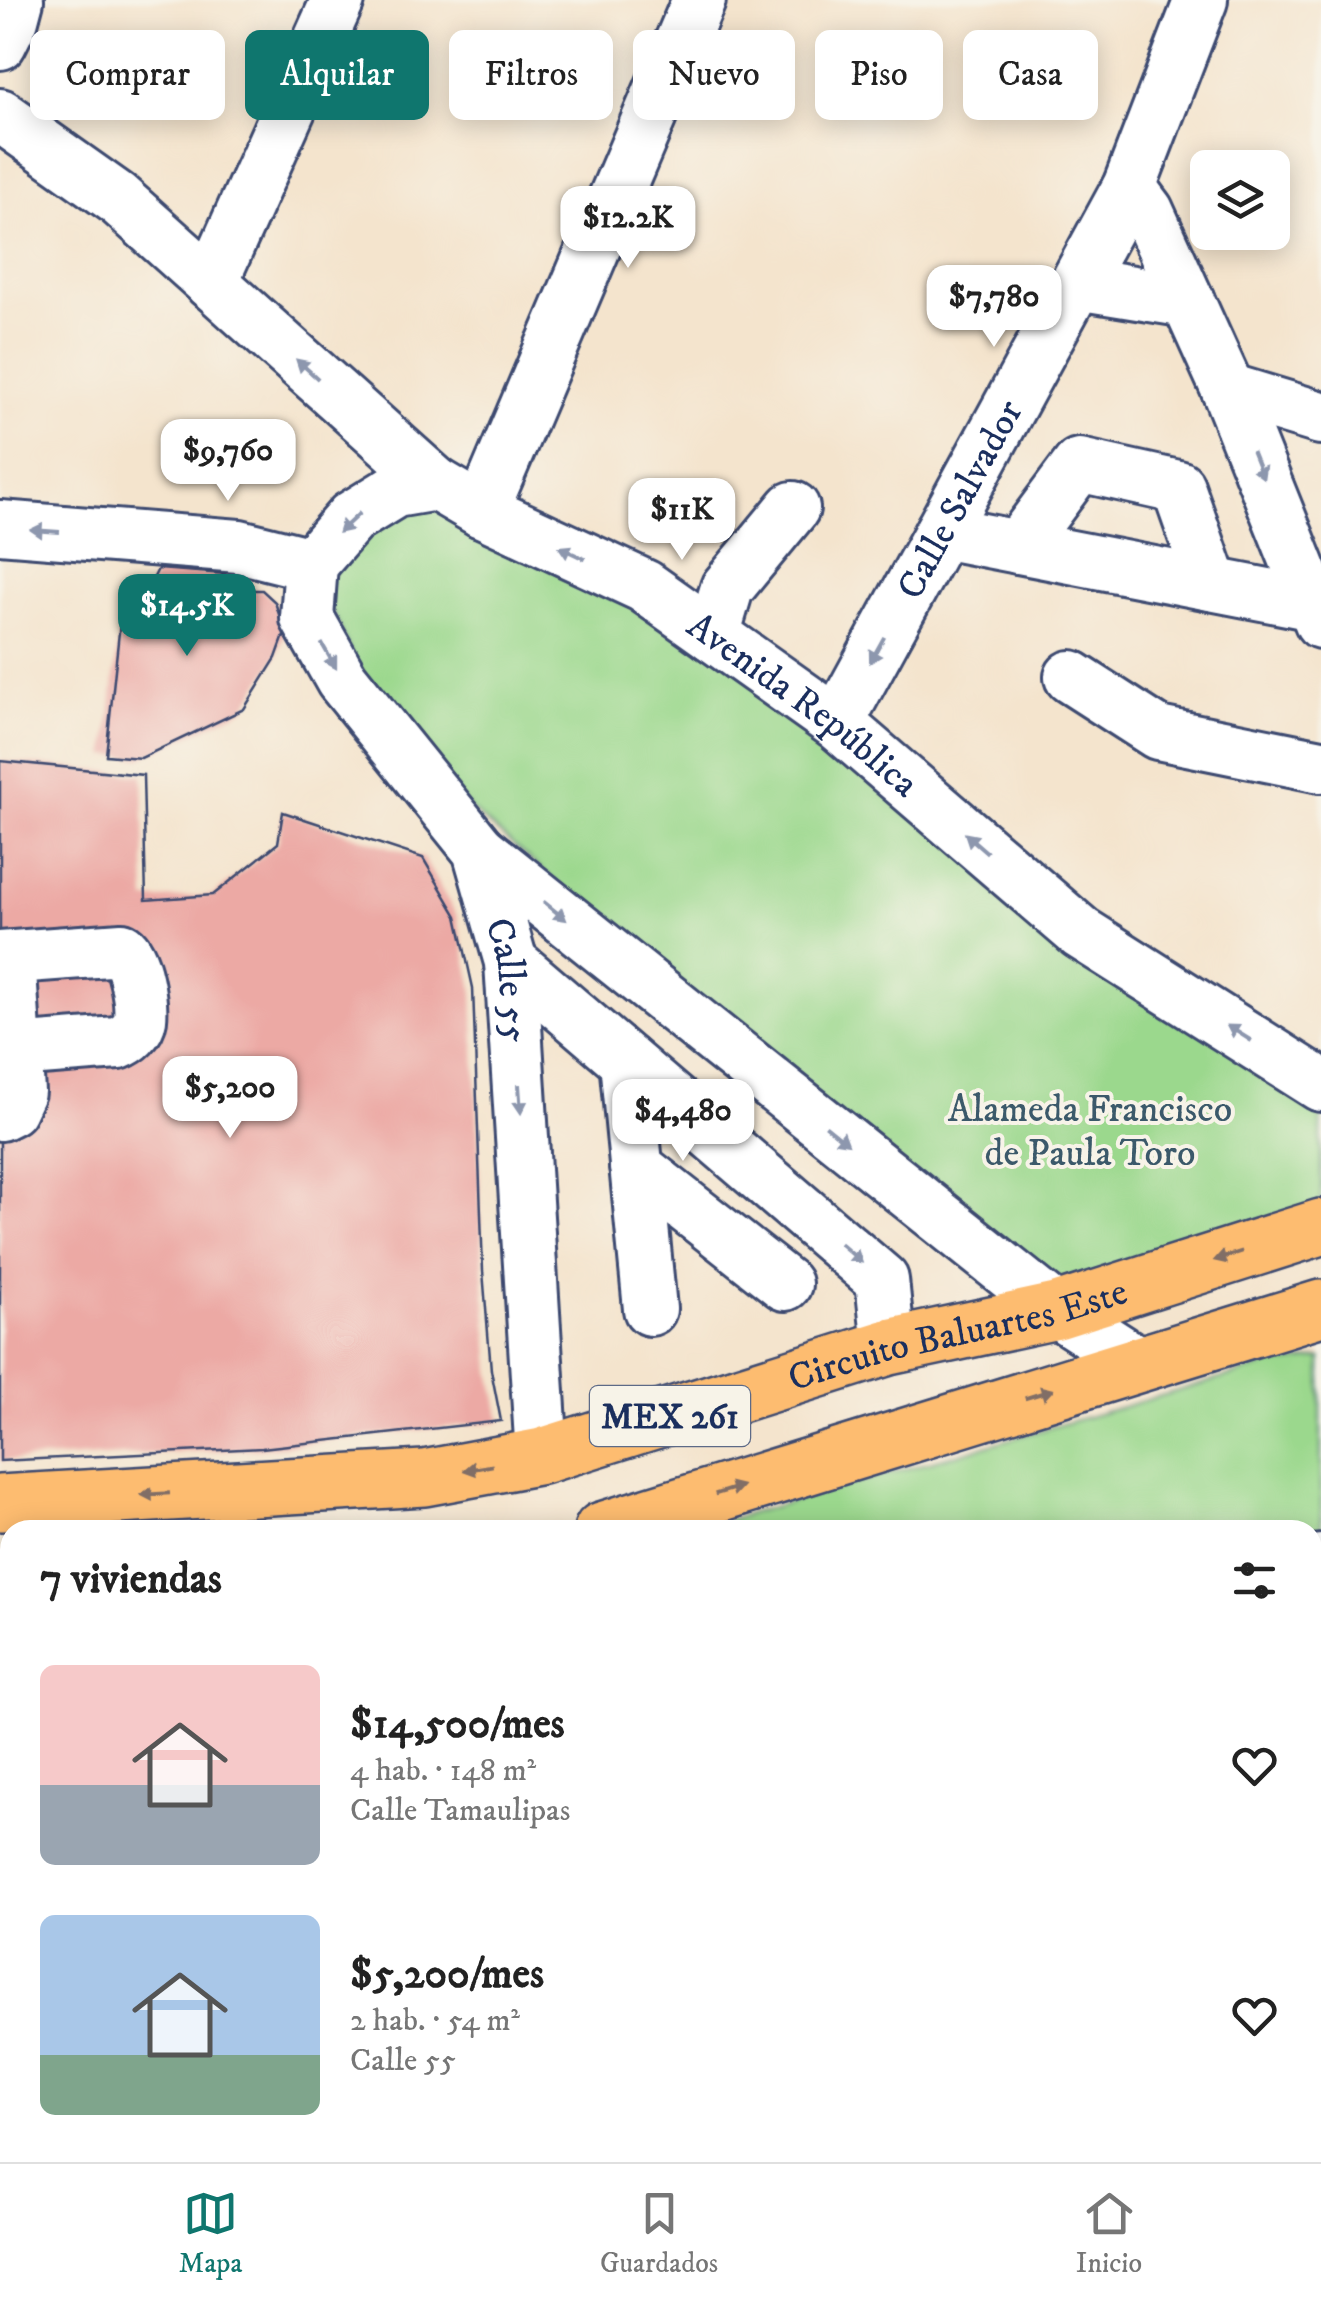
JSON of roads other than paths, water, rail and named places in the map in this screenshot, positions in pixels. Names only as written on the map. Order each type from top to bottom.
[{"type":"main road","name":"Circuito Baluartes Este","points":[[0,1503],[424,1478],[542,1456],[889,1347],[1057,1310],[1321,1226]]},
{"type":"main road","name":"Circuito Baluartes Este","points":[[644,1520],[1321,1308]]},
{"type":"street","points":[[0,43],[17,0]]},
{"type":"street","points":[[211,283],[338,0]]},
{"type":"street","points":[[482,511],[699,0]]},
{"type":"street","name":"Calle Salvador","points":[[837,723],[1129,187],[1202,0]]},
{"type":"street","name":"Avenida República","points":[[0,115],[118,198],[436,484],[482,511],[644,586],[837,723],[1081,933],[1321,1085]]},
{"type":"street","points":[[1129,187],[1147,211],[1228,390],[1317,613]]},
{"type":"street","points":[[1077,283],[1188,301]]},
{"type":"street","points":[[1228,390],[1321,418]]},
{"type":"street","points":[[1018,547],[1078,465],[1178,487],[1212,584]]},
{"type":"street","points":[[0,527],[239,546],[312,564],[350,518],[395,492],[436,484]]},
{"type":"street","points":[[713,636],[727,588],[793,508]]},
{"type":"street","points":[[941,532],[1212,584],[1317,613]]},
{"type":"street","name":"Calle 55","points":[[312,564],[307,618],[342,680],[479,850],[511,962],[542,1456]]},
{"type":"street","points":[[1071,677],[1158,733],[1321,766]]},
{"type":"street","points":[[479,850],[1057,1310],[1138,1363]]},
{"type":"street","points":[[0,1114],[10,1109],[18,1092],[4,958],[122,949],[132,959],[140,1018],[128,1039],[14,1051]]},
{"type":"street","points":[[511,962],[882,1280],[889,1347]]},
{"type":"street","points":[[626,1061],[650,1309]]},
{"type":"street","points":[[636,1168],[785,1284]]},
{"type":"park label","name":"Alameda Francisco de Paula Toro","points":[[1090,1130]]}]
